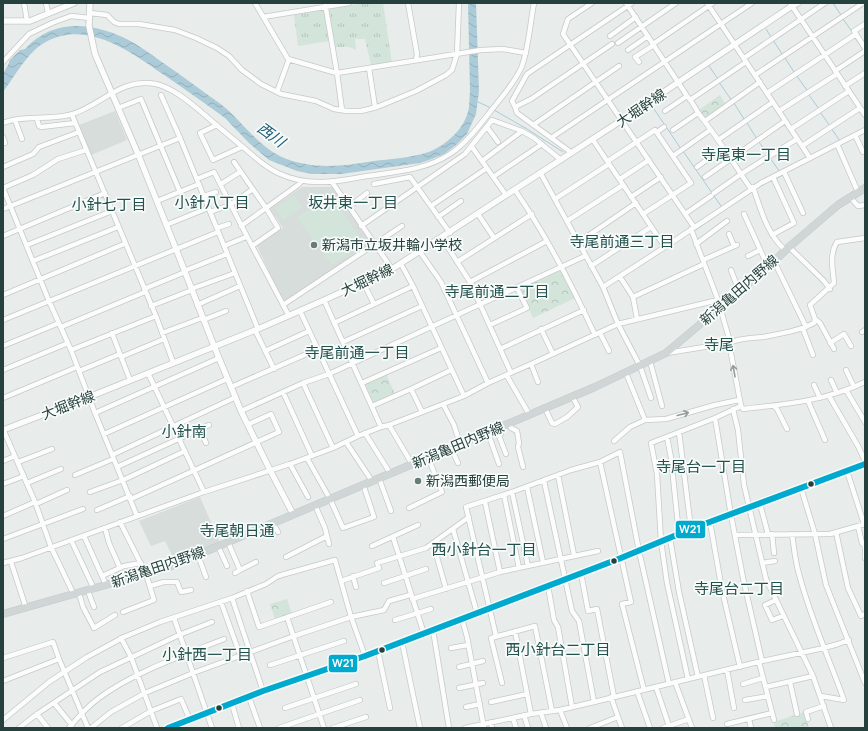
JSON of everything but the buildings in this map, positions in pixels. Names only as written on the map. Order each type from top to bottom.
[{"type":"main road","name":"新潟亀田内野線","points":[[3,614],[169,567],[546,408],[640,366],[666,353],[719,303],[739,291],[838,205],[865,188]]},
{"type":"street","points":[[24,3],[27,21]]},
{"type":"street","points":[[46,3],[48,13]]},
{"type":"street","points":[[90,3],[89,26],[95,54],[138,154],[227,379],[241,411],[293,514]]},
{"type":"street","points":[[255,3],[289,59],[338,73],[481,50],[502,49],[526,53]]},
{"type":"street","points":[[263,17],[325,5],[349,3]]},
{"type":"street","points":[[408,3],[417,54],[416,60]]},
{"type":"street","points":[[3,62],[29,34],[52,23],[72,16],[107,15],[114,22],[120,24],[139,24],[175,30],[196,38],[217,48],[229,56],[242,70],[261,84],[281,94],[316,101],[342,110],[361,110],[375,107],[416,91],[446,75],[452,70],[457,54],[459,3]]},
{"type":"street","points":[[3,124],[15,120],[54,118],[72,115],[112,93],[137,84],[158,85],[174,92],[192,104],[260,162],[277,173],[302,181],[332,182],[421,167],[438,161],[463,144],[512,83],[521,67],[526,53],[534,3]]},
{"type":"street","points":[[592,3],[568,19],[563,34],[661,177],[693,228],[696,244],[719,303],[730,343],[741,406],[744,409],[808,401],[829,396],[865,382]]},
{"type":"street","points":[[618,43],[676,3]]},
{"type":"street","points":[[551,138],[752,3]]},
{"type":"street","name":"大堀幹線","points":[[3,429],[89,397],[289,316],[392,269],[572,154],[735,44],[791,4],[798,3]]},
{"type":"street","points":[[665,110],[688,98],[745,60],[800,19],[825,3]]},
{"type":"street","points":[[755,75],[863,3]]},
{"type":"street","points":[[3,21],[30,21],[70,4]]},
{"type":"street","points":[[572,154],[517,113],[512,101],[527,74],[629,4],[698,113],[752,188],[776,242],[787,249],[824,281],[830,289]]},
{"type":"street","points":[[639,62],[635,57],[710,4],[721,24],[810,158]]},
{"type":"street","points":[[791,4],[863,111],[802,146]]},
{"type":"street","points":[[325,5],[338,73],[342,110]]},
{"type":"street","points":[[610,36],[636,17]]},
{"type":"street","points":[[779,111],[836,72],[865,48],[854,31],[865,24]]},
{"type":"street","points":[[767,94],[856,34]]},
{"type":"street","points":[[628,50],[648,36]]},
{"type":"street","points":[[515,107],[531,99],[612,44]]},
{"type":"street","points":[[277,92],[289,59]]},
{"type":"street","points":[[532,125],[619,66]]},
{"type":"street","points":[[369,68],[375,107]]},
{"type":"street","points":[[845,86],[865,73]]},
{"type":"street","points":[[704,120],[760,82]]},
{"type":"street","points":[[791,129],[849,91]]},
{"type":"street","points":[[161,95],[204,196],[265,351],[274,369]]},
{"type":"street","points":[[118,108],[141,99],[180,192]]},
{"type":"street","points":[[718,140],[773,102]]},
{"type":"street","points":[[672,130],[698,113]]},
{"type":"street","points":[[72,115],[112,211],[124,244],[156,316],[173,362]]},
{"type":"street","points":[[37,119],[39,126],[41,127],[75,123]]},
{"type":"street","points":[[15,120],[22,139]]},
{"type":"street","points":[[361,226],[465,154],[492,120],[522,131],[534,138],[561,160]]},
{"type":"street","points":[[705,177],[785,121]]},
{"type":"street","points":[[217,125],[200,133],[213,160],[242,147]]},
{"type":"street","points":[[487,127],[498,142]]},
{"type":"street","points":[[555,199],[655,130],[657,132],[664,127]]},
{"type":"street","points":[[673,156],[710,130]]},
{"type":"street","points":[[603,287],[752,188],[865,130]]},
{"type":"street","points":[[482,161],[522,131]]},
{"type":"street","points":[[3,167],[33,154],[39,147],[78,132]]},
{"type":"street","points":[[643,214],[672,194],[692,183],[657,132]]},
{"type":"street","points":[[855,135],[863,152]]},
{"type":"street","points":[[3,137],[5,143]]},
{"type":"street","points":[[3,209],[180,138]]},
{"type":"street","points":[[685,214],[741,174],[797,139]]},
{"type":"street","points":[[593,140],[665,247]]},
{"type":"street","points":[[493,177],[542,144]]},
{"type":"street","points":[[837,144],[858,192]]},
{"type":"street","points":[[472,147],[506,195]]},
{"type":"street","points":[[697,167],[722,148]]},
{"type":"street","points":[[86,150],[58,159],[33,175],[3,188],[49,301],[71,350],[137,516]]},
{"type":"street","points":[[620,179],[649,160]]},
{"type":"street","points":[[234,162],[278,228],[252,246]]},
{"type":"street","points":[[431,206],[487,168]]},
{"type":"street","points":[[157,201],[180,192],[214,172],[246,237],[289,316]]},
{"type":"street","points":[[221,184],[240,172]]},
{"type":"street","points":[[784,172],[803,213]]},
{"type":"street","points":[[541,174],[603,287],[618,324],[640,366],[651,398]]},
{"type":"street","points":[[374,184],[410,177],[450,233]]},
{"type":"street","points":[[631,197],[661,177]]},
{"type":"street","points":[[772,235],[794,222],[773,177]]},
{"type":"street","points":[[241,226],[298,186],[302,181]]},
{"type":"street","points":[[332,182],[392,269]]},
{"type":"street","points":[[567,221],[623,185]]},
{"type":"street","points":[[166,225],[209,210],[230,205],[253,189]]},
{"type":"street","points":[[515,190],[532,214],[597,334],[609,351]]},
{"type":"street","points":[[204,196],[216,192]]},
{"type":"street","points":[[3,236],[105,194]]},
{"type":"street","points":[[349,207],[367,194]]},
{"type":"street","points":[[850,197],[858,206],[865,205]]},
{"type":"street","points":[[438,217],[461,201]]},
{"type":"street","points":[[578,242],[636,204]]},
{"type":"street","points":[[27,245],[112,211]]},
{"type":"street","points":[[478,214],[494,238]]},
{"type":"street","points":[[457,262],[532,214]]},
{"type":"street","points":[[744,214],[768,267]]},
{"type":"street","points":[[696,244],[727,222]]},
{"type":"street","points":[[3,320],[176,249],[229,224]]},
{"type":"street","points":[[283,304],[402,226]]},
{"type":"street","points":[[33,261],[118,227]]},
{"type":"street","points":[[591,266],[651,227]]},
{"type":"street","points":[[633,297],[736,246],[729,234]]},
{"type":"street","points":[[224,246],[246,237]]},
{"type":"street","points":[[442,238],[470,282],[481,303],[509,374],[529,414]]},
{"type":"street","points":[[834,349],[820,323],[815,320],[810,305],[830,289],[834,283],[832,256],[837,242],[865,238]]},
{"type":"street","points":[[470,282],[546,241]]},
{"type":"street","points":[[3,295],[124,244]]},
{"type":"street","points":[[748,256],[760,250]]},
{"type":"street","points":[[420,252],[441,282],[488,383]]},
{"type":"street","points":[[3,346],[60,325],[227,254]]},
{"type":"street","points":[[241,411],[303,383],[329,374],[585,256]]},
{"type":"street","points":[[774,261],[804,328],[813,355]]},
{"type":"street","points":[[401,264],[413,286],[464,396]]},
{"type":"street","points":[[731,270],[739,291]]},
{"type":"street","points":[[151,306],[235,273]]},
{"type":"street","points":[[620,276],[633,297],[636,319]]},
{"type":"street","points":[[363,282],[374,304]]},
{"type":"street","points":[[197,305],[240,286]]},
{"type":"street","points":[[334,323],[413,286]]},
{"type":"street","points":[[490,325],[527,308],[517,288]]},
{"type":"street","points":[[324,300],[381,427]]},
{"type":"street","points":[[3,563],[11,562],[204,492],[290,464],[333,448],[365,433],[381,427],[389,426],[464,396],[488,383],[618,324],[636,319],[719,303]]},
{"type":"street","points":[[343,342],[422,306]]},
{"type":"street","points":[[500,349],[584,310]]},
{"type":"street","points":[[162,333],[226,311]]},
{"type":"street","points":[[300,311],[358,436]]},
{"type":"street","points":[[71,350],[156,316]]},
{"type":"street","points":[[666,353],[730,343],[737,340],[783,334],[804,328],[814,323],[815,320]]},
{"type":"street","points":[[541,329],[553,354]]},
{"type":"street","points":[[265,351],[310,331]]},
{"type":"street","points":[[112,333],[130,380]]},
{"type":"street","points":[[830,343],[844,334],[850,346]]},
{"type":"street","points":[[3,398],[78,369],[164,339]]},
{"type":"street","points":[[3,370],[68,343]]},
{"type":"street","points":[[362,383],[441,348]]},
{"type":"street","points":[[231,387],[318,349]]},
{"type":"street","points":[[95,413],[218,358]]},
{"type":"street","points":[[650,361],[662,406]]},
{"type":"street","points":[[531,364],[538,382]]},
{"type":"street","points":[[372,406],[451,370]]},
{"type":"street","points":[[846,370],[854,387]]},
{"type":"street","points":[[626,372],[645,420]]},
{"type":"street","points":[[148,373],[204,492]]},
{"type":"street","points":[[104,434],[227,379]]},
{"type":"street","points":[[831,380],[837,393]]},
{"type":"street","points":[[303,383],[333,448]]},
{"type":"street","points":[[814,385],[820,398]]},
{"type":"street","points":[[411,389],[422,412]]},
{"type":"street","points":[[846,390],[865,422]]},
{"type":"street","points":[[283,392],[309,457],[330,498],[343,528],[374,517],[364,484]]},
{"type":"street","points":[[546,408],[552,423],[555,424],[578,407],[572,396]]},
{"type":"street","points":[[168,728],[263,691],[307,677],[424,634],[639,551],[691,529],[847,471],[865,462],[851,433],[829,396]]},
{"type":"street","points":[[75,475],[236,398]]},
{"type":"street","points":[[614,441],[630,427],[645,420],[666,419],[715,405],[739,400]]},
{"type":"street","points":[[808,401],[825,440]]},
{"type":"street","points":[[443,404],[454,425],[460,444]]},
{"type":"street","points":[[688,679],[667,583],[661,542],[657,474],[651,444],[716,418],[741,406]]},
{"type":"street","points":[[774,406],[787,429]]},
{"type":"street","points":[[733,409],[738,430],[744,485],[766,579],[783,616],[803,653],[821,696],[831,728]]},
{"type":"street","points":[[97,510],[194,471],[280,432],[271,414],[248,424]]},
{"type":"street","points":[[716,418],[731,515],[763,678],[774,720]]},
{"type":"street","points":[[510,423],[511,428],[517,431],[519,443],[518,447],[523,467]]},
{"type":"street","points":[[117,467],[209,425]]},
{"type":"street","points":[[389,426],[412,464]]},
{"type":"street","points":[[499,427],[502,434],[499,436],[506,454]]},
{"type":"street","points":[[3,429],[27,483],[51,547],[94,628],[115,615]]},
{"type":"street","points":[[200,429],[206,443]]},
{"type":"street","points":[[488,432],[498,464]]},
{"type":"street","points":[[679,432],[691,529]]},
{"type":"street","points":[[365,433],[390,473]]},
{"type":"street","points":[[667,437],[671,458],[679,534]]},
{"type":"street","points":[[346,442],[376,480],[391,511]]},
{"type":"street","points":[[18,462],[52,448]]},
{"type":"street","points":[[451,448],[458,463]]},
{"type":"street","points":[[90,492],[123,480],[185,451]]},
{"type":"street","points":[[496,636],[466,507],[485,502],[570,470],[600,462],[620,452],[639,551],[669,684]]},
{"type":"street","points":[[3,461],[15,456]]},
{"type":"street","points":[[409,508],[442,492],[428,457]]},
{"type":"street","points":[[600,462],[631,602],[622,604],[644,690]]},
{"type":"street","points":[[290,464],[308,497]]},
{"type":"street","points":[[27,483],[61,469]]},
{"type":"street","points":[[735,535],[830,534],[865,524],[847,471]]},
{"type":"street","points":[[558,475],[574,555]]},
{"type":"street","points":[[3,484],[24,476]]},
{"type":"street","points":[[544,481],[572,611],[579,621],[594,702]]},
{"type":"street","points":[[527,487],[544,562]]},
{"type":"street","points":[[801,488],[815,534],[826,585],[865,683]]},
{"type":"street","points":[[3,516],[67,490]]},
{"type":"street","points":[[512,492],[528,566]]},
{"type":"street","points":[[504,495],[519,568]]},
{"type":"street","points":[[485,502],[500,572]]},
{"type":"street","points":[[760,504],[774,552]]},
{"type":"street","points":[[315,505],[329,544]]},
{"type":"street","points":[[3,539],[84,509]]},
{"type":"street","points":[[341,581],[379,568],[377,563],[426,548],[469,517]]},
{"type":"street","points":[[120,522],[146,574],[154,600],[123,612]]},
{"type":"street","points":[[710,522],[722,590],[740,667]]},
{"type":"street","points":[[273,523],[278,532]]},
{"type":"street","points":[[372,546],[418,525]]},
{"type":"street","points":[[858,526],[862,543],[865,546],[865,558]]},
{"type":"street","points":[[105,528],[109,543],[120,568]]},
{"type":"street","points":[[453,529],[477,613]]},
{"type":"street","points":[[836,532],[848,588],[861,616],[865,614]]},
{"type":"street","points":[[792,534],[798,573],[844,700],[821,696]]},
{"type":"street","points":[[84,536],[106,585]]},
{"type":"street","points":[[286,557],[327,536]]},
{"type":"street","points":[[393,537],[404,576],[424,634]]},
{"type":"street","points":[[670,538],[679,592],[698,677]]},
{"type":"street","points":[[71,540],[91,590],[94,607]]},
{"type":"street","points":[[228,542],[240,570]]},
{"type":"street","points":[[433,543],[446,589]]},
{"type":"street","points":[[218,546],[227,566]]},
{"type":"street","points":[[92,728],[111,712],[145,693],[250,651],[351,617],[384,610],[389,601],[446,589],[500,572],[598,550]]},
{"type":"street","points":[[198,555],[206,577]]},
{"type":"street","points":[[3,720],[49,682],[87,657],[121,638],[232,598],[266,584],[278,576],[335,560],[351,617],[365,656]]},
{"type":"street","points":[[762,564],[775,561]]},
{"type":"street","points":[[11,562],[26,608]]},
{"type":"street","points":[[235,573],[256,562]]},
{"type":"street","points":[[102,576],[120,568],[141,563]]},
{"type":"street","points":[[384,583],[426,569]]},
{"type":"street","points":[[581,573],[588,611],[597,609],[612,697],[622,728]]},
{"type":"street","points":[[353,576],[356,587]]},
{"type":"street","points":[[150,586],[164,582],[177,582],[181,594],[191,590]]},
{"type":"street","points":[[548,586],[554,620],[558,627],[572,707]]},
{"type":"street","points":[[247,592],[259,626],[331,602]]},
{"type":"street","points":[[232,598],[263,691]]},
{"type":"street","points":[[776,600],[766,605],[772,620],[783,616]]},
{"type":"street","points":[[221,602],[240,655]]},
{"type":"street","points":[[395,620],[431,609]]},
{"type":"street","points":[[288,617],[324,728]]},
{"type":"street","points":[[174,618],[212,728]]},
{"type":"street","points":[[462,619],[480,704],[483,726]]},
{"type":"street","points":[[19,728],[54,702],[100,672],[179,635],[212,622]]},
{"type":"street","points":[[502,683],[491,638],[535,626],[552,711]]},
{"type":"street","points":[[433,630],[449,728]]},
{"type":"street","points":[[515,631],[531,714]]},
{"type":"street","points":[[121,638],[131,657],[157,728]]},
{"type":"street","points":[[54,702],[70,726],[100,697],[138,675],[224,639]]},
{"type":"street","points":[[465,728],[483,726],[491,722],[524,715],[560,710],[824,648],[848,640]]},
{"type":"street","points":[[270,665],[344,641]]},
{"type":"street","points":[[3,658],[53,642],[88,728]]},
{"type":"street","points":[[402,642],[420,728]]},
{"type":"street","points":[[451,648],[468,645]]},
{"type":"street","points":[[378,651],[390,708]]},
{"type":"street","points":[[3,680],[59,659]]},
{"type":"street","points":[[459,667],[483,661]]},
{"type":"street","points":[[858,666],[865,664]]},
{"type":"street","points":[[727,670],[734,708]]},
{"type":"street","points":[[704,675],[713,718]]},
{"type":"street","points":[[766,686],[813,676]]},
{"type":"street","points":[[743,684],[763,678]]},
{"type":"street","points":[[675,682],[692,728]]},
{"type":"street","points":[[790,682],[797,714]]},
{"type":"street","points":[[459,688],[483,683]]},
{"type":"street","points":[[285,708],[356,684]]},
{"type":"street","points":[[656,687],[669,726]]},
{"type":"street","points":[[637,691],[650,728]]},
{"type":"street","points":[[491,702],[527,694]]},
{"type":"street","points":[[745,700],[768,696]]},
{"type":"street","points":[[249,697],[260,728]]},
{"type":"street","points":[[122,728],[151,711],[181,699],[190,720]]},
{"type":"street","points":[[279,728],[360,700]]},
{"type":"street","points":[[232,704],[239,728]]},
{"type":"street","points":[[466,706],[480,704]]},
{"type":"street","points":[[808,719],[806,712],[824,706]]},
{"type":"street","points":[[560,710],[567,728]]},
{"type":"street","points":[[541,713],[546,728]]},
{"type":"street","points":[[727,724],[772,713]]},
{"type":"street","points":[[37,714],[48,728]]},
{"type":"street","points":[[524,715],[528,728]]},
{"type":"street","points":[[333,728],[340,727],[366,717]]},
{"type":"street","points":[[590,728],[618,717]]},
{"type":"street","points":[[513,718],[516,728]]},
{"type":"street","points":[[664,728],[688,719]]},
{"type":"street","points":[[749,719],[751,728]]},
{"type":"street","points":[[491,722],[492,728]]},
{"type":"shaded area","points":[[115,111],[127,140],[91,155],[79,125]]},
{"type":"shaded area","name":"新潟市立坂井輪小学校","points":[[302,187],[333,187],[371,244],[284,303],[257,246],[283,228],[270,209]]},
{"type":"shaded area","points":[[200,497],[220,543],[175,561],[165,541],[151,546],[139,521]]},
{"type":"green space","points":[[365,3],[383,3],[392,63],[371,65],[365,39],[355,39],[356,50],[349,47],[335,47],[328,9]]},
{"type":"green space","points":[[324,10],[329,41],[298,46],[294,15]]},
{"type":"green space","points":[[720,95],[725,104],[704,117],[699,110]]},
{"type":"green space","points":[[294,195],[302,207],[283,220],[275,208]]},
{"type":"green space","points":[[320,202],[338,206],[364,243],[332,265],[297,218]]},
{"type":"green space","points":[[559,271],[562,272],[575,298],[533,318],[521,288]]},
{"type":"green space","points":[[386,374],[395,394],[374,404],[365,384]]},
{"type":"green space","points":[[287,599],[292,614],[275,619],[270,604]]},
{"type":"green space","points":[[804,712],[809,728],[775,728],[774,722]]},
{"type":"water","points":[[468,3],[476,3],[479,91],[476,114],[467,134],[456,145],[444,154],[420,163],[341,174],[312,174],[297,171],[269,160],[249,143],[225,118],[135,55],[106,40],[90,36],[75,34],[59,36],[44,43],[32,53],[3,92],[3,74],[9,61],[20,50],[25,49],[37,38],[50,31],[63,27],[92,27],[120,36],[144,49],[222,105],[267,148],[284,158],[306,164],[329,166],[422,154],[436,149],[449,140],[460,128],[467,115],[470,91]]},
{"type":"waterway","points":[[833,3],[841,15]]},
{"type":"waterway","points":[[843,19],[853,33]]},
{"type":"waterway","points":[[766,29],[771,37]]},
{"type":"waterway","points":[[855,38],[864,50]]},
{"type":"waterway","points":[[773,40],[782,54]]},
{"type":"waterway","points":[[785,58],[794,72]]},
{"type":"waterway","points":[[709,66],[718,79]]},
{"type":"waterway","points":[[796,75],[807,90]]},
{"type":"waterway","points":[[719,82],[732,101]]},
{"type":"waterway","points":[[809,95],[819,109]]},
{"type":"waterway","points":[[478,102],[491,108]]},
{"type":"waterway","points":[[734,103],[744,119]]},
{"type":"waterway","points":[[652,106],[681,149]]},
{"type":"waterway","points":[[494,110],[563,152]]},
{"type":"waterway","points":[[820,112],[830,126]]},
{"type":"waterway","points":[[747,123],[757,139]]},
{"type":"waterway","points":[[831,128],[840,141]]},
{"type":"waterway","points":[[759,142],[769,156]]},
{"type":"waterway","points":[[683,151],[721,206]]},
{"type":"waterway","points":[[770,158],[780,172]]},
{"type":"waterway","points":[[775,179],[783,175]]},
{"type":"waterway","points":[[759,187],[772,180]]},
{"type":"waterway","points":[[694,231],[723,211]]},
{"type":"transit line","name":"W21","points":[[168,728],[263,691],[365,656],[621,558],[691,529],[865,464]]},
{"type":"place","name":"新潟市立坂井輪小学校","points":[[314,245]]},
{"type":"place","name":"新潟西郵便局","points":[[418,481]]},
{"type":"district","name":"寺尾東一丁目","points":[[746,155]]},
{"type":"district","name":"小針八丁目","points":[[212,203]]},
{"type":"district","name":"坂井東一丁目","points":[[353,203]]},
{"type":"district","name":"小針七丁目","points":[[109,205]]},
{"type":"district","name":"寺尾前通三丁目","points":[[622,242]]},
{"type":"district","name":"寺尾前通二丁目","points":[[497,292]]},
{"type":"district","name":"寺尾","points":[[719,345]]},
{"type":"district","name":"寺尾前通一丁目","points":[[357,353]]},
{"type":"district","name":"小針南","points":[[184,432]]},
{"type":"district","name":"寺尾台一丁目","points":[[701,467]]},
{"type":"district","name":"寺尾朝日通","points":[[237,531]]},
{"type":"district","name":"西小針台一丁目","points":[[484,550]]},
{"type":"district","name":"寺尾台二丁目","points":[[739,589]]},
{"type":"district","name":"西小針台二丁目","points":[[558,650]]},
{"type":"district","name":"小針西一丁目","points":[[207,655]]},
{"type":"water label","name":"西川","points":[[271,135]]}]
